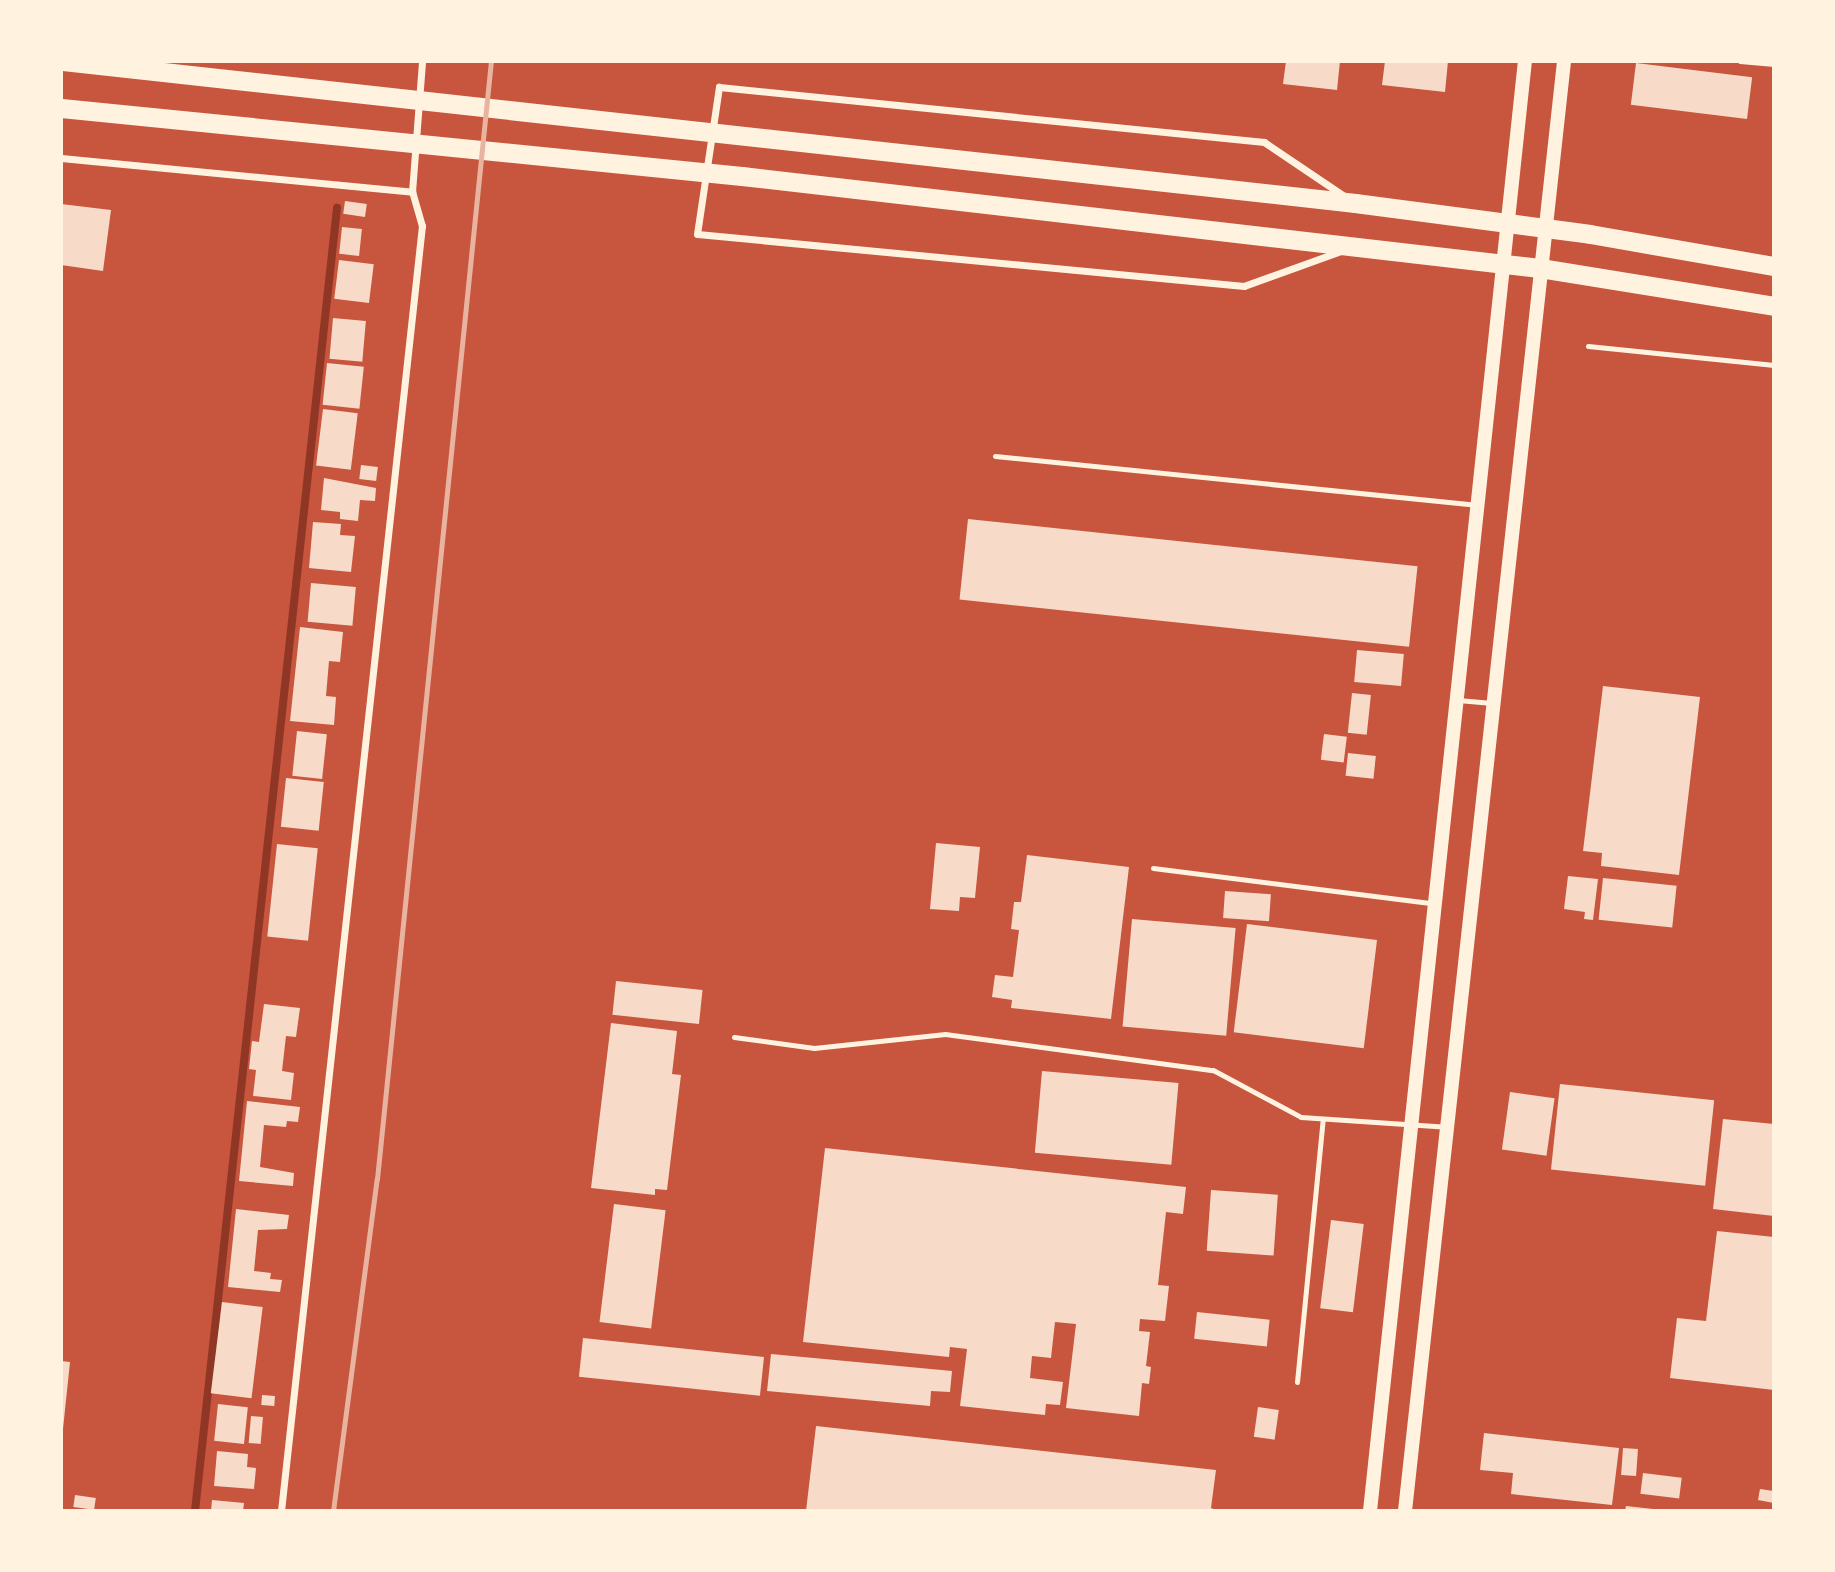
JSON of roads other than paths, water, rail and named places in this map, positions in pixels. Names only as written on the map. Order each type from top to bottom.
[{"type":"highway","points":[[63,61],[1355,203],[1546,228],[1774,266]]},
{"type":"highway","points":[[61,108],[375,137],[742,176],[1348,249],[1541,268],[1774,306]]},
{"type":"main road","points":[[1370,1511],[1525,61]]},
{"type":"main road","points":[[1405,1511],[1564,61]]},
{"type":"street","points":[[281,1511],[422,226],[412,192],[422,61]]},
{"type":"street","points":[[1348,249],[1244,286],[698,234],[719,88],[1265,142],[1355,203]]},
{"type":"street","points":[[61,158],[412,192]]},
{"type":"lane","points":[[1740,61],[1774,64]]},
{"type":"lane","points":[[1588,346],[1774,365]]},
{"type":"lane","points":[[995,456],[1479,505]]},
{"type":"lane","points":[[1458,700],[1492,703]]},
{"type":"lane","points":[[1153,868],[1435,904]]},
{"type":"lane","points":[[734,1037],[814,1048],[945,1034],[1213,1070],[1301,1117],[1447,1127]]},
{"type":"lane","points":[[1297,1382],[1324,1119]]},
{"type":"waterway","points":[[195,1511],[337,208]]},
{"type":"railway","points":[[333,1511],[377,1179],[491,61]]}]
